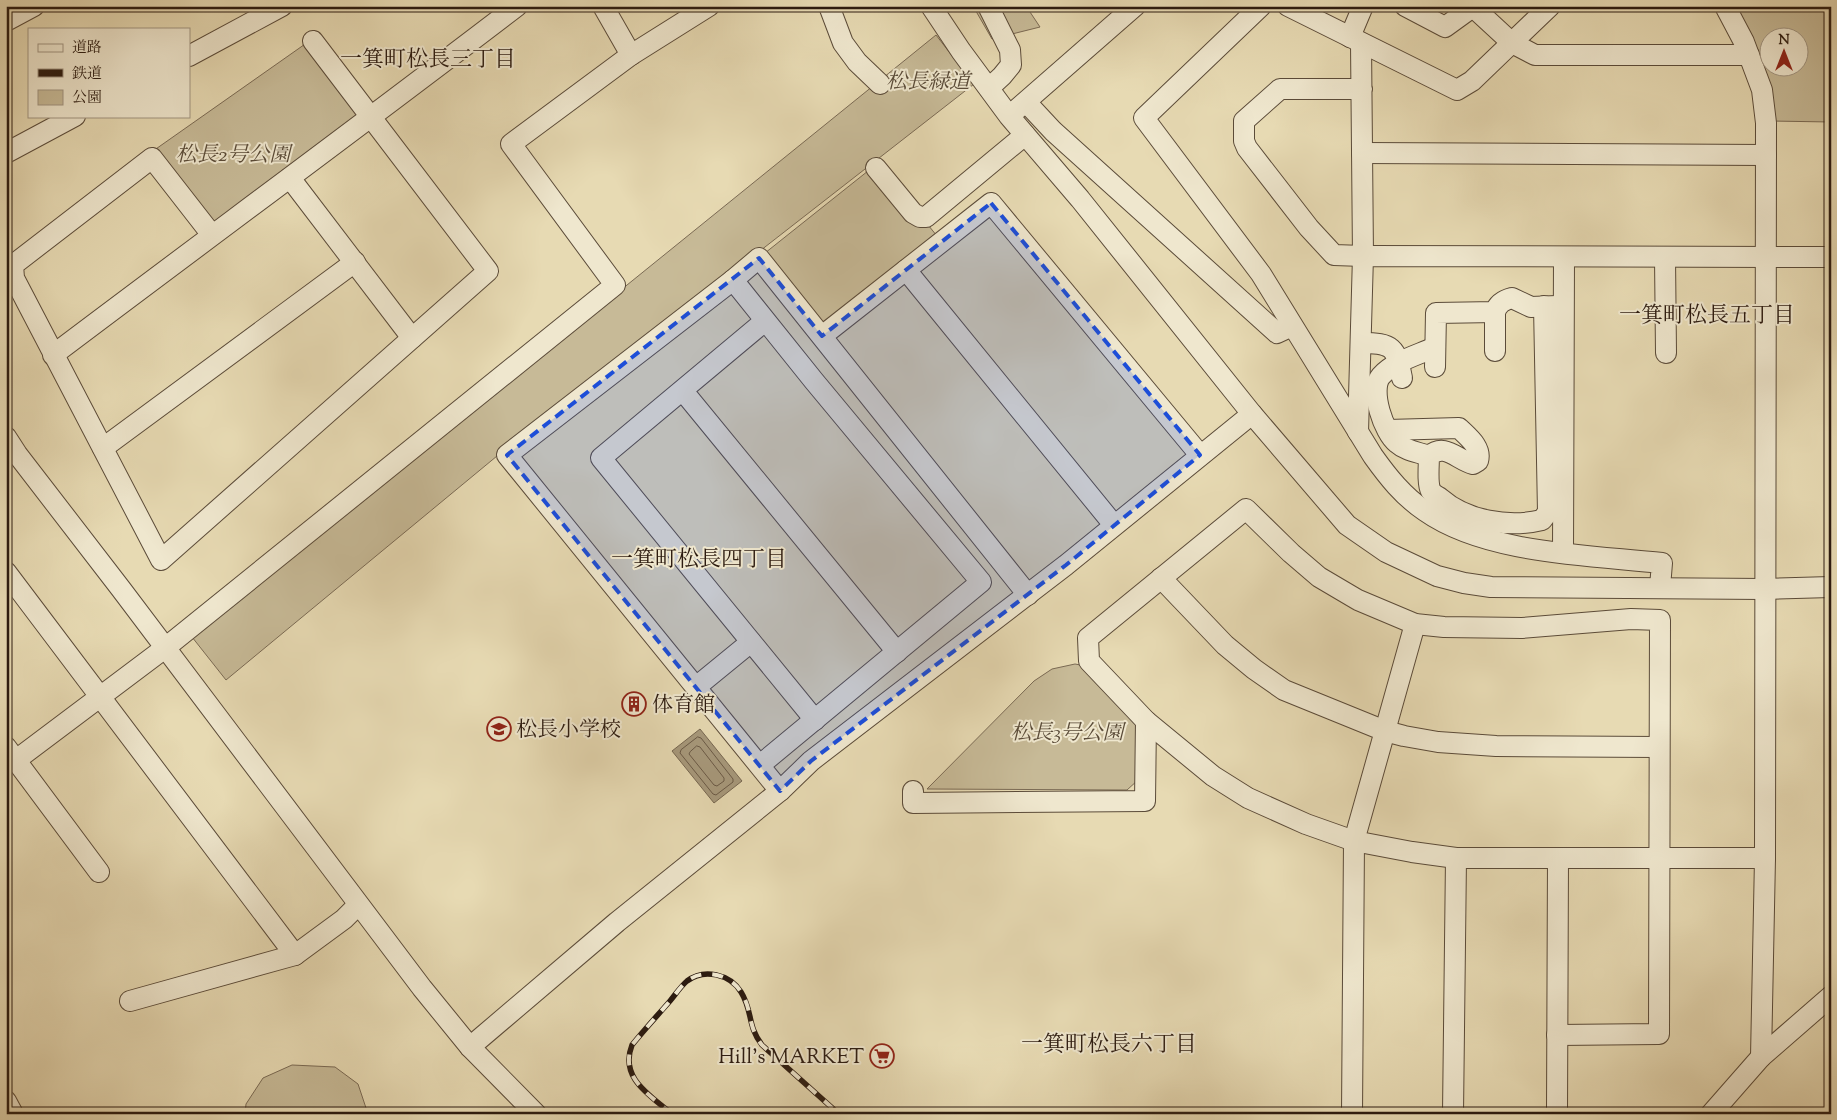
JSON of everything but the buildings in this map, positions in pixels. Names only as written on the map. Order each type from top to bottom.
[{"type":"street","points":[[6,21],[34,6]]},
{"type":"street","points":[[190,55],[282,6]]},
{"type":"street","points":[[53,355],[371,118],[517,6]]},
{"type":"street","points":[[603,6],[631,55]]},
{"type":"street","points":[[99,872],[11,753],[101,696],[165,648],[615,285],[511,144],[631,55],[709,6]]},
{"type":"street","points":[[829,6],[843,43],[857,62],[880,84]]},
{"type":"street","points":[[931,6],[961,51],[1009,116],[1080,199],[1252,414],[1347,525],[1386,552],[1430,572],[1464,583],[1491,587],[1765,589],[1831,587]]},
{"type":"street","points":[[988,6],[1010,50],[1011,65],[989,88]]},
{"type":"street","points":[[1009,116],[1135,6]]},
{"type":"street","points":[[1261,6],[1144,118],[1261,274],[1389,479],[1407,497],[1438,519],[1467,532],[1518,546],[1662,563],[1660,587]]},
{"type":"street","points":[[1288,6],[1457,90],[1472,81],[1550,6]]},
{"type":"street","points":[[1358,432],[1363,256],[1362,89],[1356,40],[1363,6]]},
{"type":"street","points":[[1405,6],[1445,27],[1474,7],[1512,43],[1535,55],[1749,55]]},
{"type":"street","points":[[1725,6],[1744,42],[1762,90],[1766,123],[1765,858],[1761,1057]]},
{"type":"street","points":[[212,235],[152,158],[12,265],[14,278],[161,560],[488,271],[313,40]]},
{"type":"street","points":[[1362,89],[1280,89],[1244,121],[1243,131],[1248,148],[1309,228],[1334,255],[1831,257]]},
{"type":"street","points":[[1026,102],[1053,131],[1277,333],[1292,326]]},
{"type":"street","points":[[6,153],[71,118]]},
{"type":"street","points":[[876,168],[913,213],[920,217],[926,217],[1025,134]]},
{"type":"street","points":[[1362,154],[1766,156]]},
{"type":"street","points":[[290,178],[412,338]]},
{"type":"street","points":[[822,336],[990,203],[1200,455]]},
{"type":"street","points":[[934,212],[951,234]]},
{"type":"street","points":[[1388,430],[1459,428],[1475,444],[1480,455],[1478,461],[1473,464],[1464,462],[1449,451],[1434,451],[1429,456],[1429,486],[1431,491],[1449,506],[1491,522],[1506,523],[1542,520],[1548,512],[1554,306],[1564,257]]},
{"type":"street","points":[[1665,257],[1666,353]]},
{"type":"street","points":[[780,791],[507,455],[760,258],[1028,595]]},
{"type":"street","points":[[103,448],[355,262]]},
{"type":"street","points":[[906,270],[1114,525]]},
{"type":"street","points":[[733,280],[981,582],[760,765]]},
{"type":"street","points":[[1495,350],[1495,312],[1496,307],[1503,300],[1512,298],[1531,307],[1554,306]]},
{"type":"street","points":[[1554,306],[1563,552]]},
{"type":"street","points":[[1435,367],[1436,313],[1495,312]]},
{"type":"street","points":[[765,321],[601,458],[815,720]]},
{"type":"street","points":[[1361,343],[1381,343],[1387,345],[1394,351],[1401,371]]},
{"type":"street","points":[[1401,371],[1435,346]]},
{"type":"street","points":[[1401,371],[1390,368],[1380,378],[1376,386],[1378,408],[1388,430],[1397,443],[1410,451],[1429,456]]},
{"type":"street","points":[[683,391],[897,652]]},
{"type":"street","points":[[470,1047],[617,922],[780,791],[811,761],[1028,595],[1252,414]]},
{"type":"street","points":[[10,451],[165,648],[422,988],[470,1047],[536,1114]]},
{"type":"street","points":[[1557,1035],[1659,1034],[1658,859],[1660,620],[1631,619],[1522,628],[1444,627],[1415,624],[1358,600],[1319,577],[1291,553],[1246,509],[1088,638],[1089,661],[1146,721],[1214,776],[1248,798],[1306,824],[1354,841],[1456,858],[1658,859],[1765,858]]},
{"type":"street","points":[[6,572],[295,955]]},
{"type":"street","points":[[1161,578],[1225,645],[1284,690],[1384,731],[1438,742],[1496,746],[1659,747]]},
{"type":"street","points":[[1352,1114],[1354,841],[1415,624]]},
{"type":"street","points":[[696,687],[751,642]]},
{"type":"street","points":[[913,791],[913,802],[1145,801],[1146,721]]},
{"type":"street","points":[[1453,1114],[1456,858]]},
{"type":"street","points":[[1557,1114],[1558,858]]},
{"type":"street","points":[[130,1001],[295,955],[344,919],[358,905]]},
{"type":"street","points":[[1711,1114],[1761,1057],[1831,996]]},
{"type":"street","points":[[6,1101],[13,1114]]},
{"type":"highlighted area","points":[[991,203],[1200,455],[1066,565],[811,761],[780,791],[507,455],[759,258],[822,336]]},
{"type":"green space","points":[[973,6],[1026,6],[1040,27],[992,39]]},
{"type":"green space","points":[[1731,6],[1831,6],[1831,122],[1770,121]]},
{"type":"green space","name":"松長緑道","points":[[936,35],[974,84],[497,456],[226,680],[192,637]]},
{"type":"green space","name":"松長2号公園","points":[[308,42],[364,117],[214,228],[153,151]]},
{"type":"green space","points":[[878,163],[937,236],[824,326],[765,253]]},
{"type":"green space","name":"松長3号公園","points":[[1075,664],[1086,666],[1138,721],[1138,780],[1127,790],[927,789],[1034,681],[1052,669]]},
{"type":"green space","points":[[292,1065],[335,1067],[358,1084],[368,1114],[245,1114],[246,1104],[263,1078]]},
{"type":"water","points":[[700,729],[742,781],[714,803],[672,751]]},
{"type":"railway","points":[[672,1114],[646,1093],[633,1076],[629,1057],[632,1045],[687,981],[694,977],[709,974],[724,977],[736,986],[745,999],[754,1031],[762,1045],[839,1114]]},
{"type":"place","name":"体育館","points":[[634,704]]},
{"type":"place","name":"松長小学校","points":[[499,729]]},
{"type":"place","name":"Hill’s MARKET","points":[[882,1056]]},
{"type":"district","name":"一箕町松長三丁目","points":[[428,58]]},
{"type":"district","name":"一箕町松長五丁目","points":[[1707,314]]},
{"type":"district","name":"一箕町松長四丁目","points":[[699,558]]},
{"type":"district","name":"一箕町松長六丁目","points":[[1109,1043]]}]
